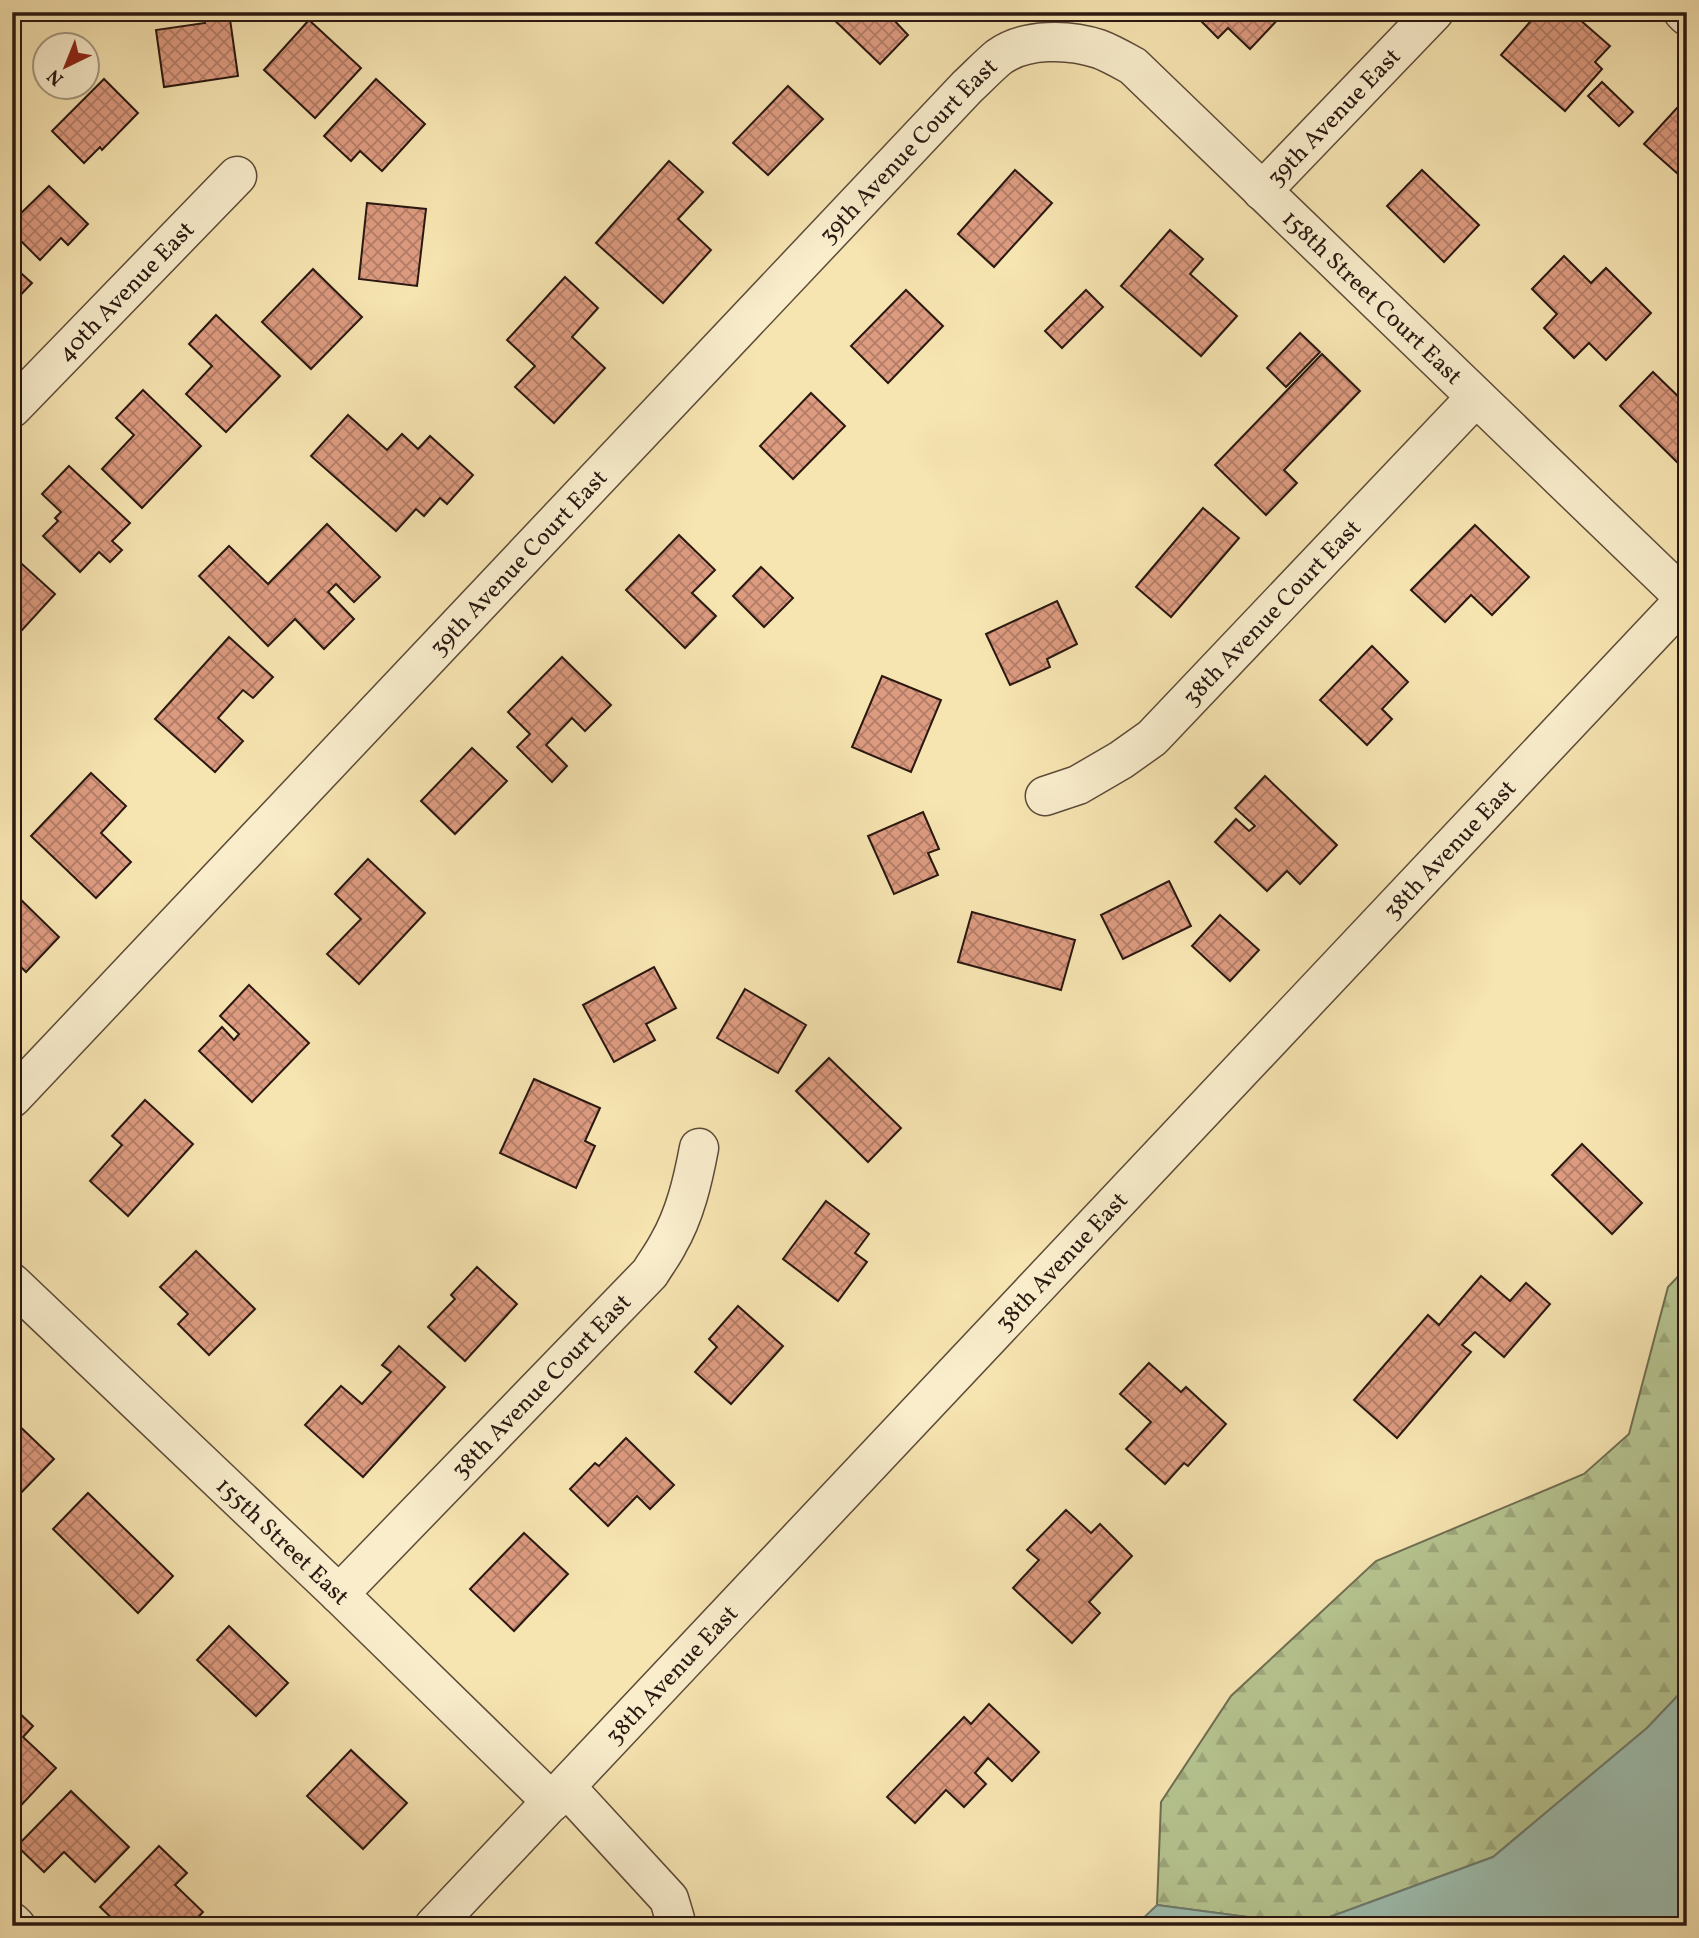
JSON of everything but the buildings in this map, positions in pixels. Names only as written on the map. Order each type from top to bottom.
[{"type":"street","name":"39th Avenue East","points":[[1262,191],[1434,12]]},
{"type":"street","points":[[1683,12],[1687,16]]},
{"type":"street","name":"158th Street Court East","points":[[1035,44],[1079,44],[1100,49],[1133,66],[1686,597]]},
{"type":"street","name":"39th Avenue Court East","points":[[12,1098],[967,87],[1000,57],[1035,44]]},
{"type":"street","name":"40th Avenue East","points":[[12,408],[237,176]]},
{"type":"street","name":"38th Avenue Court East","points":[[1045,796],[1078,785],[1122,760],[1153,738],[1476,397]]},
{"type":"street","name":"38th Avenue East","points":[[435,1926],[1686,597]]},
{"type":"street","name":"38th Avenue Court East","points":[[339,1594],[650,1273],[669,1244],[679,1220],[694,1175],[699,1148]]},
{"type":"street","name":"155th Street East","points":[[12,1283],[339,1594],[559,1794],[669,1899],[675,1919],[674,1926]]},
{"type":"green space","points":[[1687,1267],[1687,1686],[1647,1728],[1493,1857],[1308,1925],[1157,1905],[1161,1802],[1231,1696],[1376,1561],[1584,1474],[1629,1434],[1668,1287]]},
{"type":"shaded area","points":[[1687,1686],[1687,1926],[1135,1926],[1157,1905],[1308,1925],[1493,1857],[1647,1728]]}]
